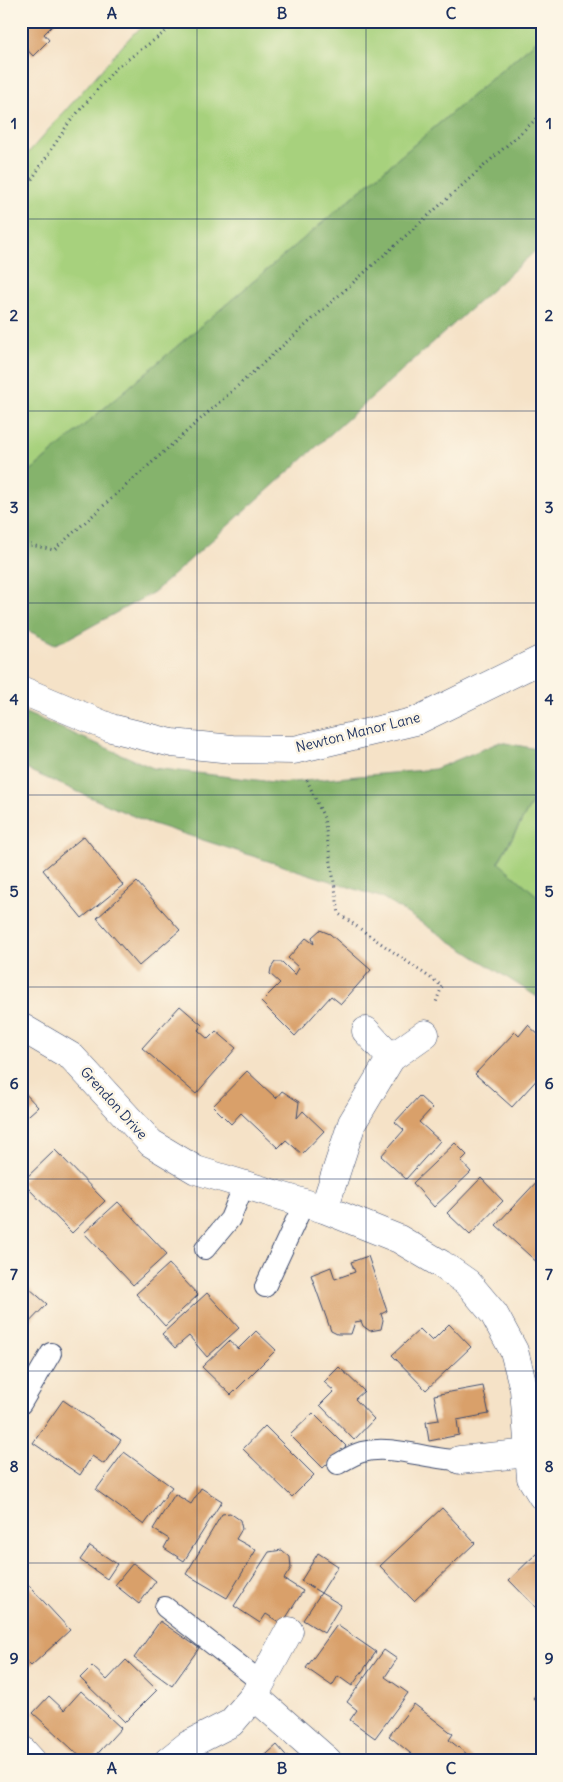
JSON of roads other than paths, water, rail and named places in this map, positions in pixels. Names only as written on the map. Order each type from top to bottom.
[{"type":"street","name":"Newton Manor Lane","points":[[21,690],[111,728],[172,743],[232,749],[294,750],[416,720],[542,659]]},
{"type":"street","name":"Grendon Drive","points":[[21,1027],[72,1056],[151,1143],[196,1170],[314,1206],[399,1239],[468,1283],[494,1314],[514,1351],[524,1390],[531,1478],[542,1496]]},
{"type":"street","points":[[366,1031],[392,1058]]},
{"type":"street","points":[[314,1206],[352,1123],[392,1058],[425,1034]]},
{"type":"street","points":[[460,1460],[529,1453]]},
{"type":"street","points":[[168,1761],[188,1745],[231,1723],[257,1689],[289,1631]]},
{"type":"street","points":[[257,1689],[328,1761]]},
{"type":"street","points":[[21,1749],[32,1761]]},
{"type":"lane","points":[[205,1249],[230,1219],[244,1185]]},
{"type":"lane","points":[[265,1287],[314,1206]]},
{"type":"lane","points":[[21,1404],[51,1353]]},
{"type":"lane","points":[[338,1464],[361,1452],[375,1450],[394,1451],[443,1460],[460,1460]]},
{"type":"lane","points":[[165,1607],[257,1689]]}]
